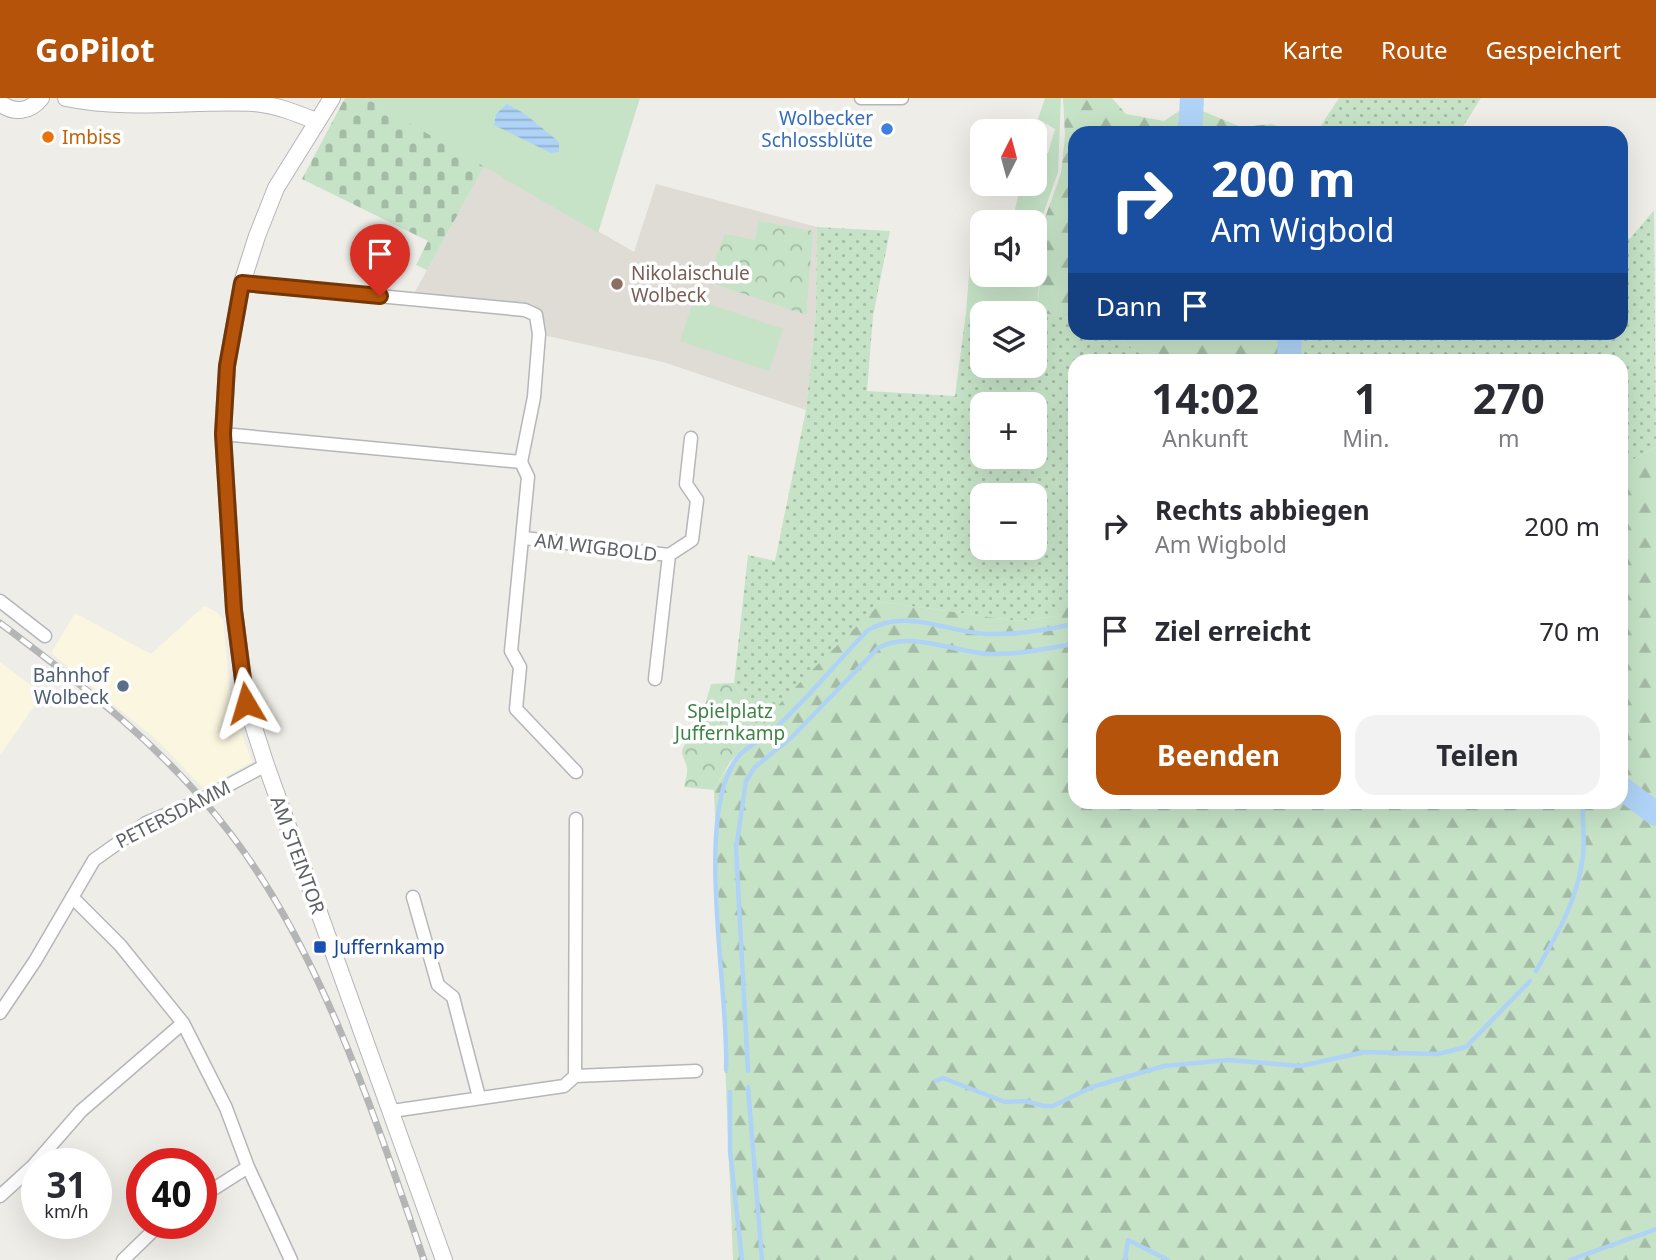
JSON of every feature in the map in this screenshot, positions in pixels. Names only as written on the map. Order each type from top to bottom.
[{"type":"street","points":[[1,108],[26,110],[41,98]]},
{"type":"street","points":[[66,98],[140,104],[256,103],[284,108],[316,121]]},
{"type":"street","name":"AM STEINTOR","points":[[332,98],[276,188],[242,283],[227,366],[223,434],[234,610],[244,690],[266,765],[444,1260]]},
{"type":"street","points":[[861,98],[902,98]]},
{"type":"street","name":"AM WIGBOLD","points":[[242,283],[525,310],[536,315],[539,334],[534,397],[521,462],[528,477],[524,538],[511,651],[520,667],[516,709],[576,772]]},
{"type":"street","points":[[223,434],[521,462]]},
{"type":"street","name":"AM WIGBOLD","points":[[524,538],[669,555],[692,540],[697,500],[687,484],[691,438]]},
{"type":"street","name":"AM WIGBOLD","points":[[655,679],[669,555]]},
{"type":"street","points":[[0,601],[45,636]]},
{"type":"street","name":"PETERSDAMM","points":[[0,1013],[35,961],[94,860],[146,823],[197,802],[266,765]]},
{"type":"street","points":[[575,1076],[576,819]]},
{"type":"street","points":[[72,897],[120,945],[183,1023],[226,1108],[247,1167],[290,1260]]},
{"type":"street","points":[[413,897],[438,985],[453,996],[479,1097]]},
{"type":"street","points":[[0,1196],[33,1166],[81,1111],[183,1023]]},
{"type":"street","points":[[391,1111],[564,1086],[575,1076],[696,1071]]},
{"type":"street","points":[[217,1187],[247,1167]]},
{"type":"street","points":[[123,1260],[144,1239]]},
{"type":"shaded area","name":"Nikolaischule Wolbeck","points":[[485,165],[634,252],[656,184],[817,227],[816,312],[806,410],[663,362],[539,334],[536,315],[411,299]]},
{"type":"shaded area","points":[[204,606],[217,612],[223,619],[231,703],[252,762],[204,789],[159,742],[51,653],[75,613],[151,654]]},
{"type":"shaded area","points":[[0,662],[43,694],[0,755]]},
{"type":"green space","points":[[345,98],[366,98],[485,165],[427,270],[416,265],[428,241],[302,179]]},
{"type":"green space","points":[[366,98],[640,98],[598,233]]},
{"type":"green space","points":[[1045,98],[1061,98],[1058,172],[1045,210],[1015,210],[1018,196],[1047,196],[1047,153],[1055,129],[1047,124],[1047,119],[1038,119]]},
{"type":"green space","points":[[1063,98],[1112,98],[1126,114],[1164,121],[1188,105],[1239,126],[1068,126],[1068,318],[1047,314],[1047,301],[1038,301],[1040,287],[1047,287],[1047,212],[1061,173],[1065,136]]},
{"type":"green space","points":[[1339,98],[1481,98],[1463,126],[1321,126]]},
{"type":"green space","points":[[1654,210],[1656,447],[1628,462],[1628,354],[1295,354],[1296,340],[1628,340],[1628,238],[1630,239]]},
{"type":"green space","points":[[759,221],[813,231],[806,315],[706,281],[725,234],[755,240]]},
{"type":"green space","points":[[817,227],[890,231],[873,316],[867,391],[955,396],[966,313],[970,313],[970,378],[1047,378],[1047,314],[1068,318],[1068,340],[1121,340],[1141,354],[1068,354],[1068,592],[1058,616],[1018,621],[882,602],[764,725],[734,683],[748,555],[775,561],[806,410],[816,312]]},
{"type":"green space","points":[[970,263],[970,287],[1039,287],[1038,301],[970,301],[970,313],[966,313]]},
{"type":"green space","points":[[694,299],[783,329],[769,371],[680,341]]},
{"type":"green space","points":[[1121,340],[1284,340],[1285,354],[1141,354]]},
{"type":"green space","points":[[1656,447],[1656,1260],[733,1260],[714,790],[748,740],[769,716],[882,602],[1018,621],[1058,616],[1068,592],[1068,809],[1628,809],[1628,462]]},
{"type":"green space","name":"Spielplatz Juffernkamp","points":[[734,683],[764,725],[730,762],[714,790],[684,787],[687,770],[683,748],[688,741],[703,741],[706,735],[702,716],[711,684]]},
{"type":"water","points":[[507,104],[525,114],[559,142],[559,152],[551,153],[494,125],[496,114]]},
{"type":"waterway","points":[[1190,126],[1192,98]]},
{"type":"waterway","points":[[1289,354],[1290,340]]},
{"type":"waterway","points":[[726,1070],[715,863],[717,821],[724,785],[737,758],[784,720],[867,631],[881,624],[910,621],[988,634],[1031,632],[1068,625]]},
{"type":"waterway","points":[[748,1071],[736,849],[746,781],[755,767],[792,737],[878,648],[891,643],[918,641],[1000,654],[1068,645]]},
{"type":"waterway","points":[[1628,793],[1656,814]]},
{"type":"waterway","points":[[1536,971],[1559,930],[1576,887],[1584,849],[1583,809]]},
{"type":"waterway","points":[[936,1081],[943,1078],[1005,1102],[1025,1101],[1053,1106],[1092,1087],[1164,1066],[1228,1060],[1301,1066],[1364,1052],[1438,1054],[1466,1047],[1530,981]]},
{"type":"waterway","points":[[748,1087],[762,1260]]},
{"type":"waterway","points":[[730,1092],[730,1151],[742,1260]]},
{"type":"waterway","points":[[1570,1260],[1656,1229]]},
{"type":"waterway","points":[[1125,1259],[1128,1240],[1168,1260]]},
{"type":"railway","points":[[0,623],[93,695],[151,746],[205,802],[263,880],[319,983],[343,1038],[424,1260]]},
{"type":"place","name":"Wolbecker Schlossblüte","points":[[887,129]]},
{"type":"place","name":"Imbiss","points":[[48,137]]},
{"type":"place","name":"Nikolaischule Wolbeck","points":[[617,284]]},
{"type":"place","name":"Bahnhof Wolbeck","points":[[123,686]]},
{"type":"place","name":"Juffernkamp","points":[[320,947]]},
{"type":"route","points":[[246,703],[234,610],[223,434],[227,366],[242,283],[380,296]]}]
